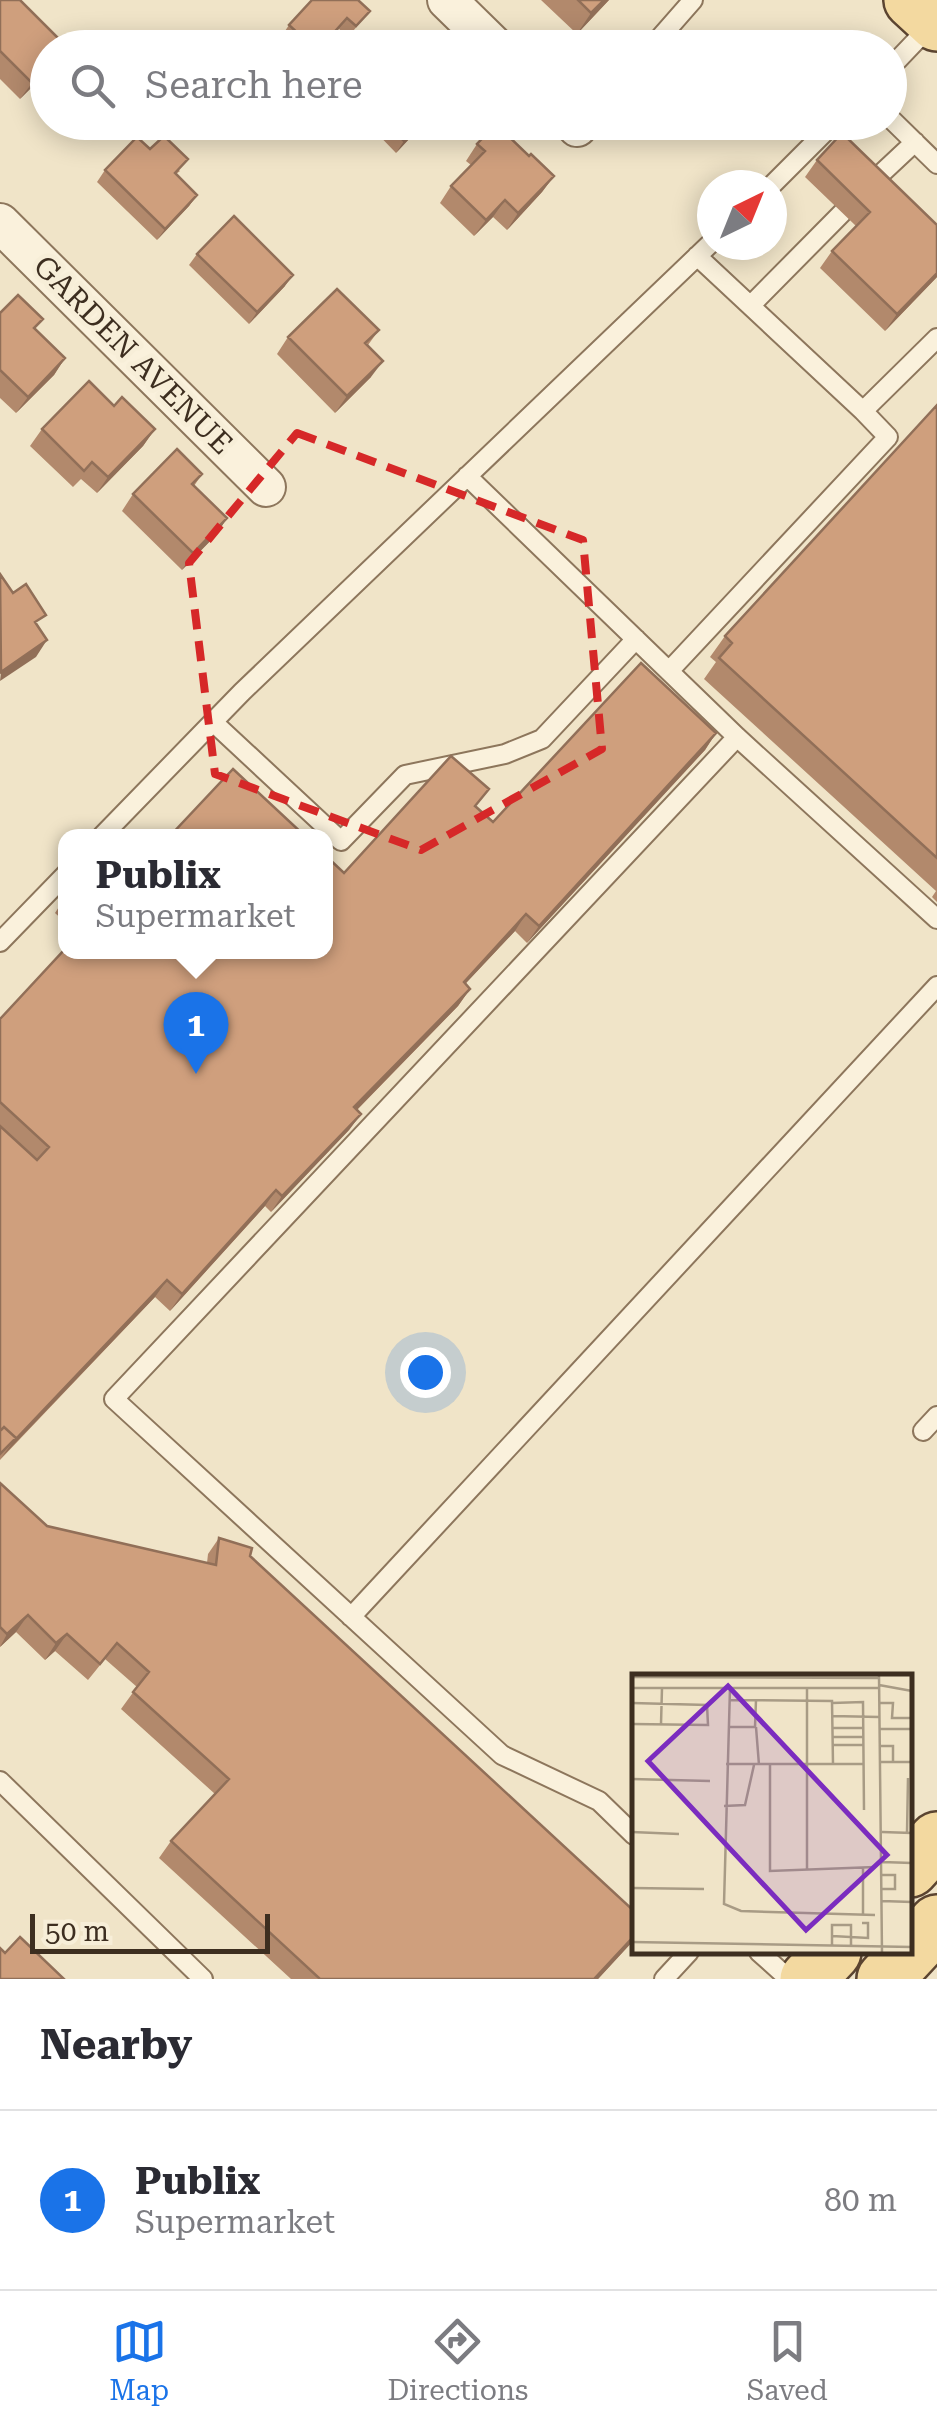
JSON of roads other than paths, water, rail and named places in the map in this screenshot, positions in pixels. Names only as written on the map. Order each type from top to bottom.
[{"type":"main road","points":[[912,1867],[937,1840]]},
{"type":"main road","points":[[912,1949],[937,1923]]},
{"type":"main road","points":[[808,1979],[831,1954]]},
{"type":"main road","points":[[870,1979],[872,1954]]},
{"type":"main road","points":[[884,1979],[908,1954]]},
{"type":"street","points":[[447,0],[478,30]]},
{"type":"street","name":"GARDEN AVENUE","points":[[0,223],[266,487]]},
{"type":"lane","points":[[667,30],[693,0]]},
{"type":"lane","points":[[907,44],[928,15]]},
{"type":"lane","points":[[907,134],[937,164]]},
{"type":"lane","points":[[787,170],[816,140]]},
{"type":"lane","points":[[868,186],[915,142]]},
{"type":"lane","points":[[751,306],[842,213]]},
{"type":"lane","points":[[109,829],[213,722],[697,256]]},
{"type":"lane","points":[[670,670],[888,436],[701,260]]},
{"type":"lane","points":[[863,411],[937,338]]},
{"type":"lane","points":[[467,476],[737,737],[937,919]]},
{"type":"lane","points":[[333,834],[341,841],[405,775],[505,754],[542,739],[636,639]]},
{"type":"lane","points":[[213,722],[328,829]]},
{"type":"lane","points":[[632,1833],[599,1801],[502,1755],[114,1399],[737,737]]},
{"type":"lane","points":[[0,942],[58,882]]},
{"type":"lane","points":[[351,1617],[937,986]]},
{"type":"lane","points":[[923,1431],[937,1416]]},
{"type":"lane","points":[[0,1781],[202,1979]]},
{"type":"lane","points":[[664,1979],[688,1954]]},
{"type":"lane","points":[[761,1954],[788,1979]]},
{"type":"place","name":"Publix","points":[[196,1074]]}]
